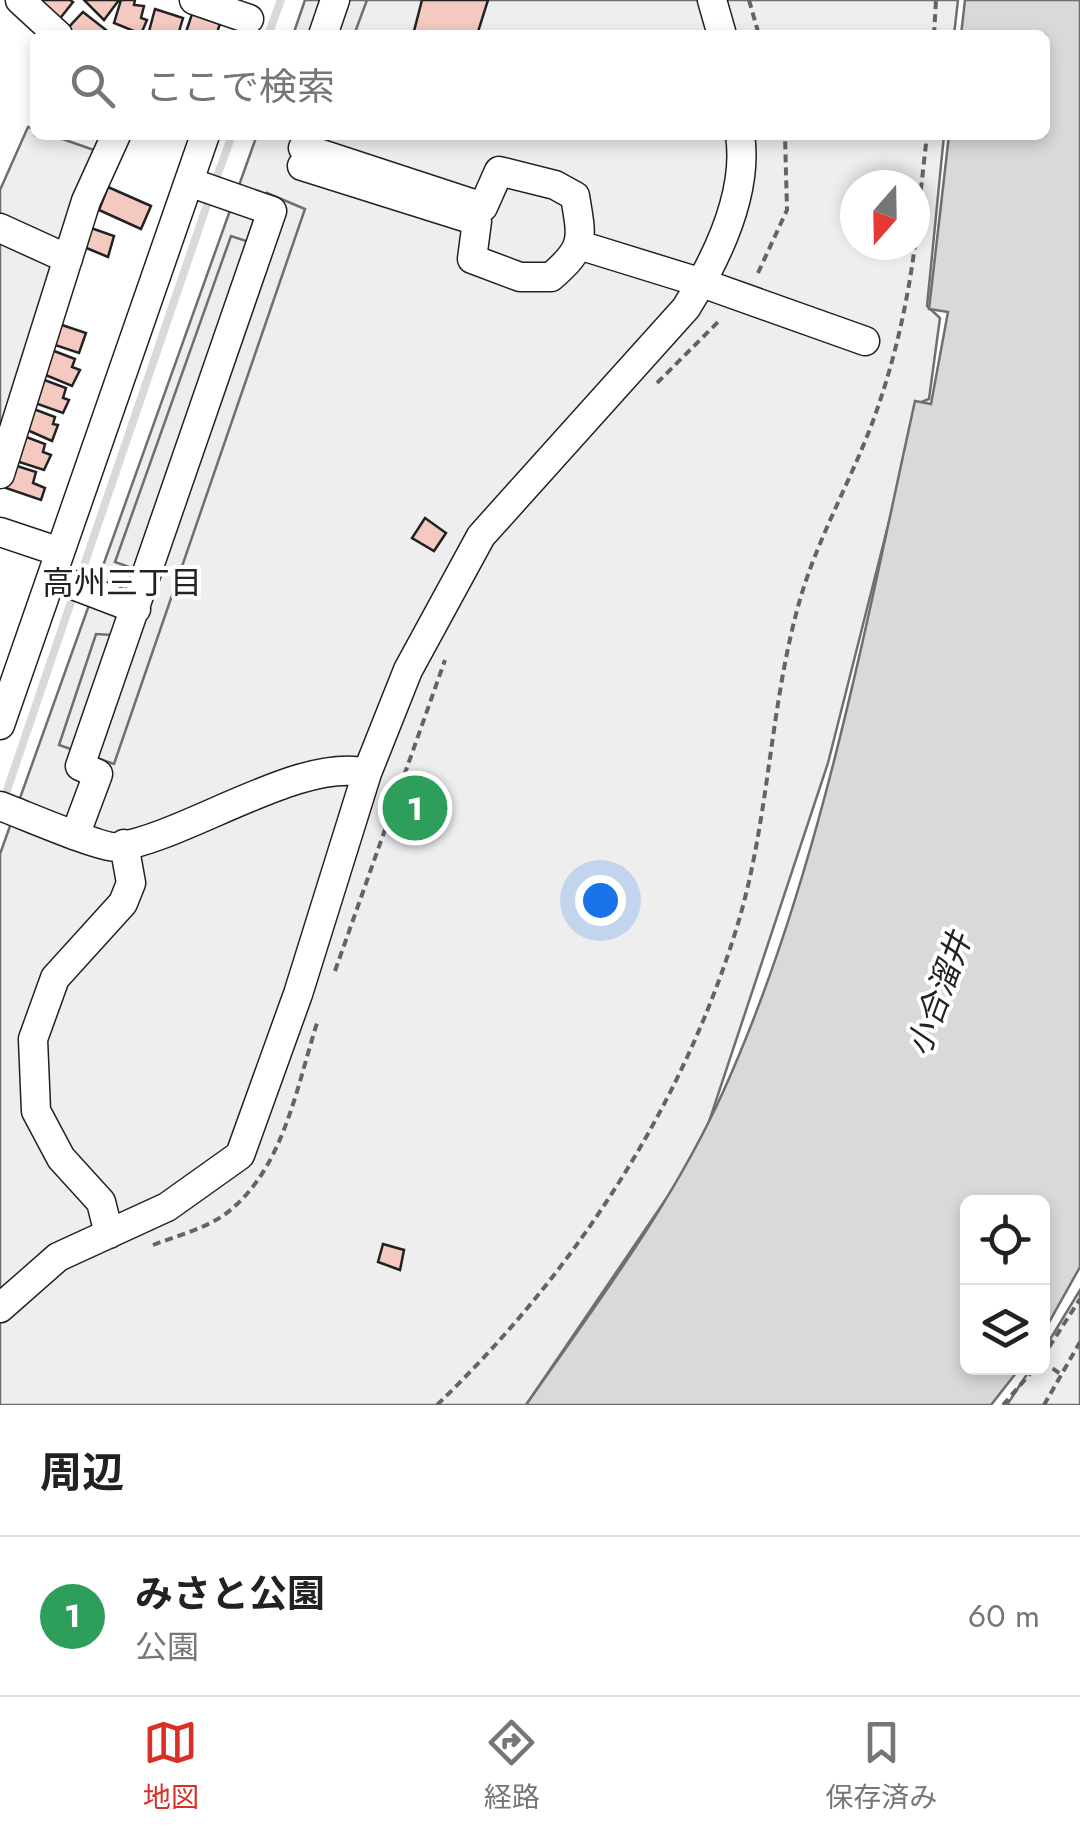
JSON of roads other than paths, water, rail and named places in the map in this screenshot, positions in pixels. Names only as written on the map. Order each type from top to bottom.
[{"type":"street","points":[[20,0],[53,30]]},
{"type":"street","points":[[194,0],[249,18]]},
{"type":"street","points":[[325,30],[336,0]]},
{"type":"street","points":[[712,0],[721,30]]},
{"type":"street","points":[[0,474],[86,202],[114,140]]},
{"type":"street","points":[[0,724],[203,140]]},
{"type":"street","points":[[0,1308],[58,1257],[167,1207],[240,1155],[298,994],[367,773],[408,670],[481,536],[686,308],[730,221],[741,140]]},
{"type":"street","points":[[302,157],[482,208],[499,170],[555,186],[575,196],[582,238],[579,245],[573,258],[551,276],[520,276],[472,259],[477,220],[302,157]]},
{"type":"street","points":[[76,833],[98,774],[80,766],[272,212],[189,182]]},
{"type":"street","points":[[0,228],[68,259]]},
{"type":"street","points":[[579,245],[702,282],[865,341]]},
{"type":"street","points":[[0,532],[136,609]]},
{"type":"street","points":[[0,806],[114,848],[296,783],[348,768],[367,773]]},
{"type":"street","points":[[109,1234],[101,1202],[61,1158],[36,1111],[33,1039],[55,978],[123,903],[131,883],[124,844]]},
{"type":"water","name":"小合溜井","points":[[965,0],[1080,0],[1080,1267],[1050,1321],[1050,1195],[960,1195],[960,1375],[1015,1375],[991,1405],[526,1405],[632,1253],[681,1174],[723,1092],[757,1011],[813,840],[836,752],[915,401],[931,404],[948,312],[929,309],[948,140],[1050,140],[1050,30],[962,30]]},
{"type":"waterway","points":[[270,30],[281,0]]},
{"type":"waterway","points":[[215,182],[230,140]]},
{"type":"waterway","points":[[79,580],[210,196]]},
{"type":"waterway","points":[[3,802],[74,593]]},
{"type":"place","name":"みさと公園","points":[[415,808]]},
{"type":"district","name":"高州三丁目","points":[[122,583]]}]
